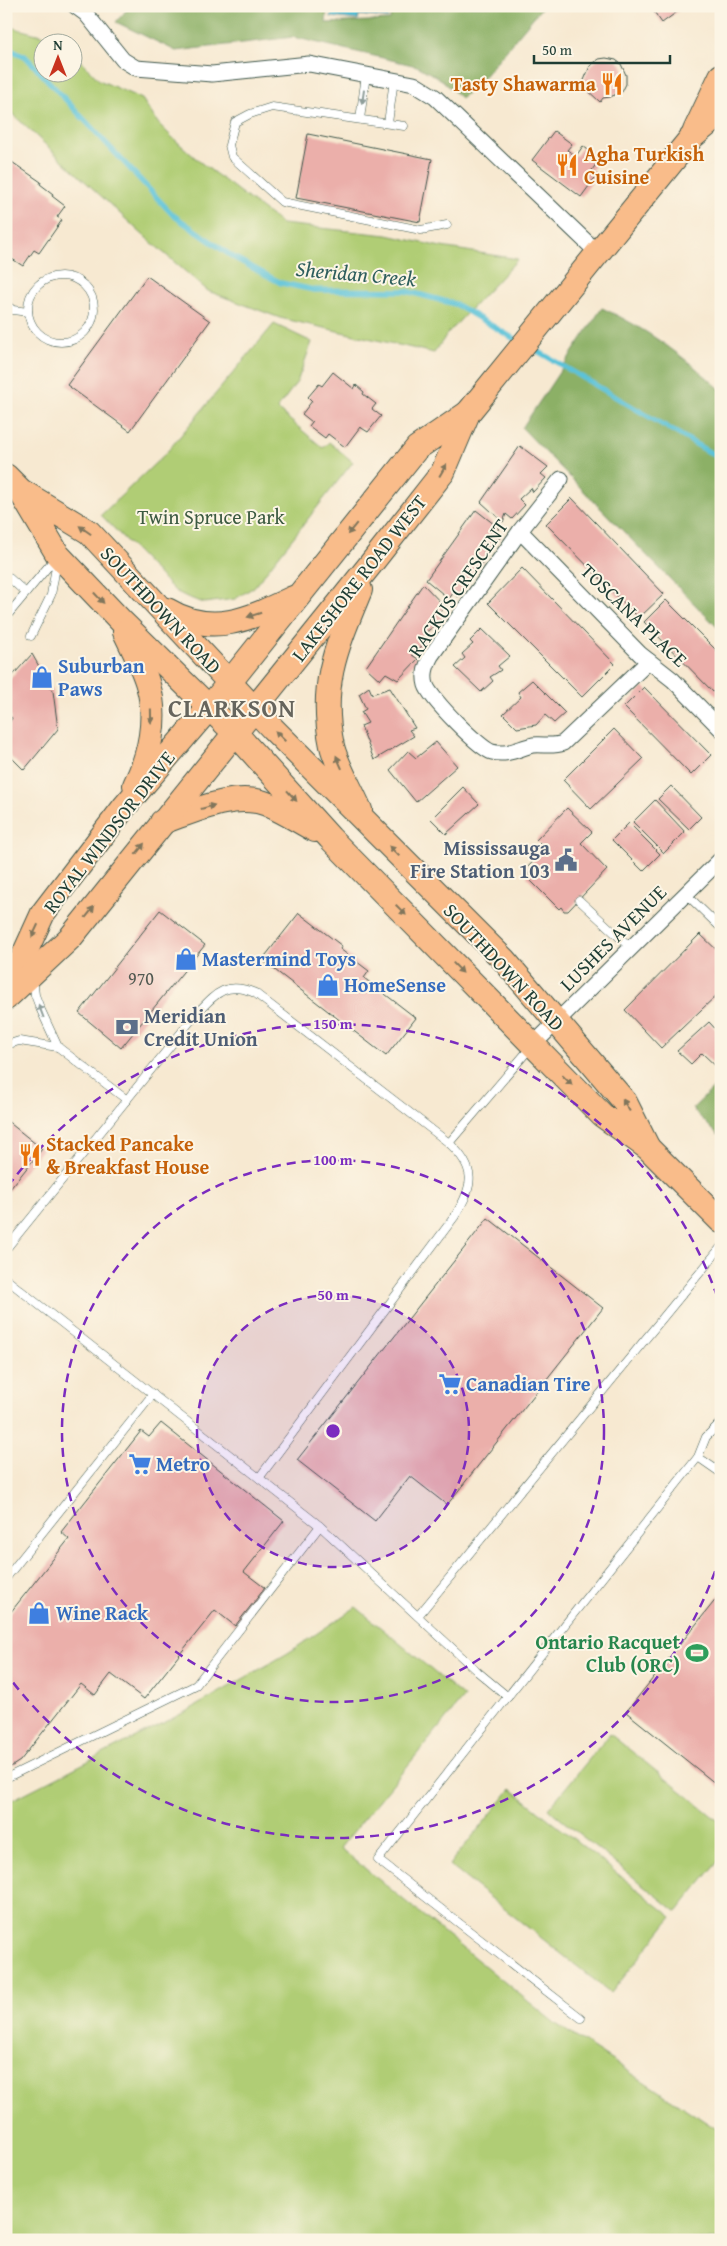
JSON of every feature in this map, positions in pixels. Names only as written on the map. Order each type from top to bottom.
[{"type":"main road","name":"LAKESHORE ROAD WEST","points":[[692,137],[721,76]]},
{"type":"main road","name":"LAKESHORE ROAD WEST","points":[[236,734],[443,472],[468,414],[692,137],[721,113]]},
{"type":"main road","name":"LAKESHORE ROAD WEST","points":[[229,682],[417,448],[468,414]]},
{"type":"main road","name":"SOUTHDOWN ROAD","points":[[13,483],[58,555],[121,621],[236,734],[330,838],[602,1115],[648,1148],[721,1221]]},
{"type":"main road","name":"SOUTHDOWN ROAD","points":[[13,483],[89,532],[255,710],[504,960],[625,1102],[648,1148]]},
{"type":"main road","points":[[366,823],[332,747],[326,696],[336,648],[370,564]]},
{"type":"main road","points":[[156,603],[183,619],[206,624],[231,623],[264,612],[299,595]]},
{"type":"main road","points":[[121,621],[148,685],[151,701],[151,743],[143,770],[125,806]]},
{"type":"main road","name":"ROYAL WINDSOR DRIVE","points":[[6,994],[43,913],[125,806],[229,682]]},
{"type":"main road","name":"ROYAL WINDSOR DRIVE","points":[[6,998],[71,937],[162,822],[236,734]]},
{"type":"main road","points":[[162,822],[226,802],[244,800],[265,804],[330,838]]},
{"type":"street","points":[[75,6],[86,14],[123,60],[136,68],[212,74],[304,63],[414,84],[431,93],[598,253]]},
{"type":"street","name":"RACKUS CRESCENT","points":[[561,479],[520,531],[431,656],[425,668],[425,681],[429,692],[481,748],[494,753],[506,754],[532,745],[557,745],[563,743],[649,661]]},
{"type":"street","name":"TOSCANA PLACE","points":[[520,531],[649,661],[673,680],[721,728]]},
{"type":"street","name":"LUSHES AVENUE","points":[[533,1045],[721,859]]},
{"type":"lane","points":[[360,119],[366,74]]},
{"type":"lane","points":[[388,123],[394,80]]},
{"type":"lane","points":[[404,126],[272,107],[250,114],[235,122],[229,145],[232,157],[282,202],[421,230],[447,225]]},
{"type":"lane","points":[[60,276],[71,277],[81,283],[89,291],[94,302],[91,324],[84,333],[74,339],[63,342],[52,341],[42,336],[35,329],[28,312],[33,290],[49,278],[60,276]]},
{"type":"lane","points":[[6,305],[13,310],[28,312]]},
{"type":"lane","points":[[6,617],[58,555]]},
{"type":"lane","points":[[31,636],[51,595],[58,555]]},
{"type":"lane","points":[[6,575],[26,593]]},
{"type":"lane","points":[[686,894],[721,928]]},
{"type":"lane","points":[[579,900],[631,948]]},
{"type":"lane","points":[[33,973],[36,995],[58,1047]]},
{"type":"lane","points":[[6,1249],[212,997],[226,988],[242,987],[255,993],[449,1142],[462,1155],[468,1167],[471,1180],[467,1196],[450,1223],[259,1478]]},
{"type":"lane","points":[[6,1045],[20,1041],[58,1047],[127,1100]]},
{"type":"lane","points":[[449,1142],[533,1045]]},
{"type":"lane","points":[[418,1616],[721,1247]]},
{"type":"lane","points":[[6,1279],[320,1526],[508,1697]]},
{"type":"lane","points":[[6,1578],[153,1394]]},
{"type":"lane","points":[[581,2018],[378,1860],[698,1457],[706,1436],[721,1422]]},
{"type":"lane","points":[[698,1457],[721,1473]]},
{"type":"lane","points":[[6,1778],[196,1685],[320,1526]]},
{"type":"green space","points":[[130,6],[327,6],[326,23],[390,20],[392,6],[543,6],[476,86],[461,98],[442,80],[417,66],[293,37],[176,51],[116,22]]},
{"type":"green space","points":[[6,26],[32,33],[32,82],[82,82],[82,62],[99,80],[142,99],[158,123],[173,138],[200,162],[282,224],[387,235],[441,247],[518,259],[448,333],[434,353],[280,318],[208,291],[143,235],[6,108]]},
{"type":"green space","points":[[602,308],[664,344],[721,390],[721,631],[522,428]]},
{"type":"green space","name":"Twin Spruce Park","points":[[274,324],[312,342],[297,382],[277,409],[323,448],[329,442],[353,462],[254,587],[235,599],[204,603],[175,591],[101,515],[166,453]]},
{"type":"green space","points":[[721,1081],[721,1138],[692,1109]]},
{"type":"green space","points":[[356,1607],[464,1697],[340,1848],[556,2024],[721,2132],[721,2240],[6,2240],[6,1803],[187,1711],[288,1653]]},
{"type":"green space","points":[[610,1734],[721,1823],[721,1858],[677,1912],[548,1809]]},
{"type":"green space","points":[[511,1789],[672,1917],[611,1993],[449,1865]]},
{"type":"water","points":[[332,6],[389,6],[388,18],[359,15],[358,20],[331,17]]},
{"type":"building","points":[[650,6],[685,6],[662,23]]},
{"type":"building","points":[[599,59],[616,60],[621,64],[626,75],[626,84],[622,92],[603,98],[600,102],[582,85],[590,66]]},
{"type":"building","name":"Agha Turkish Cuisine","points":[[554,131],[572,144],[567,150],[576,156],[583,146],[600,159],[592,170],[597,175],[581,197],[532,160]]},
{"type":"building","points":[[308,134],[432,159],[420,222],[296,198]]},
{"type":"building","points":[[6,158],[41,182],[40,184],[53,194],[52,196],[65,206],[57,217],[62,220],[39,253],[34,250],[23,266],[6,255]]},
{"type":"building","points":[[147,276],[210,321],[130,431],[67,385]]},
{"type":"building","points":[[333,372],[354,389],[356,385],[364,392],[363,394],[376,404],[372,409],[381,416],[368,432],[360,427],[345,447],[328,434],[325,438],[309,426],[312,422],[302,414],[312,401],[308,397],[319,384],[322,386]]},
{"type":"building","points":[[520,446],[548,467],[541,474],[546,478],[533,492],[531,488],[519,499],[525,505],[512,519],[506,514],[503,522],[481,502]]},
{"type":"building","points":[[572,498],[664,594],[639,618],[546,524]]},
{"type":"building","points":[[476,510],[499,528],[495,535],[500,537],[458,597],[453,593],[449,599],[426,580]]},
{"type":"building","points":[[522,568],[615,664],[582,697],[488,603]]},
{"type":"building","points":[[423,584],[445,607],[438,613],[445,618],[425,633],[429,639],[412,655],[418,659],[398,680],[386,673],[380,680],[366,667]]},
{"type":"building","points":[[666,600],[721,655],[721,700],[644,622]]},
{"type":"building","points":[[482,629],[510,656],[498,666],[501,670],[490,677],[493,681],[481,692],[455,667],[465,658],[462,654],[473,644],[470,641]]},
{"type":"building","points":[[32,654],[53,691],[58,729],[24,770],[6,752],[6,728],[12,718],[6,712],[6,683]]},
{"type":"building","points":[[532,680],[565,713],[554,723],[545,715],[536,725],[517,728],[503,714],[521,697],[518,692]]},
{"type":"building","points":[[369,687],[372,694],[390,688],[415,728],[409,730],[414,736],[374,760],[361,726],[368,723],[361,712],[366,709],[359,694]]},
{"type":"building","points":[[644,687],[711,755],[691,775],[624,707]]},
{"type":"building","points":[[614,729],[643,759],[591,809],[563,780]]},
{"type":"building","points":[[436,742],[457,766],[416,802],[390,770],[408,751],[416,758]]},
{"type":"building","points":[[671,786],[701,817],[689,829],[658,799]]},
{"type":"building","points":[[463,787],[479,804],[446,834],[431,819]]},
{"type":"building","points":[[655,800],[685,832],[664,853],[633,822]]},
{"type":"building","name":"Mississauga Fire Station 103","points":[[567,808],[592,832],[581,843],[607,870],[568,911],[564,911],[561,907],[559,909],[527,877],[529,874],[525,870],[545,849],[536,840]]},
{"type":"building","points":[[629,823],[660,854],[643,871],[612,840]]},
{"type":"building","points":[[160,910],[205,945],[121,1048],[79,1013]]},
{"type":"building","points":[[299,913],[342,946],[340,949],[369,971],[364,978],[416,1018],[386,1056],[262,960]]},
{"type":"building","points":[[700,934],[721,954],[721,991],[661,1048],[625,1010]]},
{"type":"building","points":[[709,1022],[721,1035],[721,1071],[702,1053],[691,1064],[677,1051]]},
{"type":"building","points":[[6,1120],[42,1149],[6,1194]]},
{"type":"building","name":"Canadian Tire","points":[[488,1218],[603,1308],[447,1505],[410,1476],[375,1521],[297,1460]]},
{"type":"building","points":[[161,1423],[284,1521],[244,1572],[265,1588],[235,1626],[215,1610],[144,1699],[111,1674],[95,1695],[81,1684],[20,1761],[6,1770],[6,1618],[69,1539],[61,1532],[141,1431],[149,1437]]},
{"type":"building","name":"Ontario Racquet Club (ORC)","points":[[721,1593],[721,1788],[626,1712]]},
{"type":"waterway","name":"Sheridan Creek","points":[[6,48],[25,56],[173,215],[233,257],[281,283],[314,290],[406,291],[455,304],[518,341]]},
{"type":"waterway","name":"Sheridan Creek","points":[[529,346],[721,459]]},
{"type":"place","name":"Tasty Shawarma","points":[[612,84]]},
{"type":"place","name":"Agha Turkish Cuisine","points":[[567,165]]},
{"type":"place","name":"Suburban Paws","points":[[42,677]]},
{"type":"place","name":"Mississauga Fire Station 103","points":[[566,860]]},
{"type":"place","name":"Mastermind Toys","points":[[186,959]]},
{"type":"place","name":"HomeSense","points":[[328,985]]},
{"type":"place","name":"Meridian Credit Union","points":[[127,1027]]},
{"type":"place","name":"Stacked Pancake & Breakfast House","points":[[30,1155]]},
{"type":"place","name":"Canadian Tire","points":[[450,1384]]},
{"type":"place","name":"Metro","points":[[140,1464]]},
{"type":"place","name":"Wine Rack","points":[[39,1613]]},
{"type":"place","name":"Ontario Racquet Club (ORC)","points":[[697,1653]]},
{"type":"district","name":"CLARKSON","points":[[232,708]]}]
